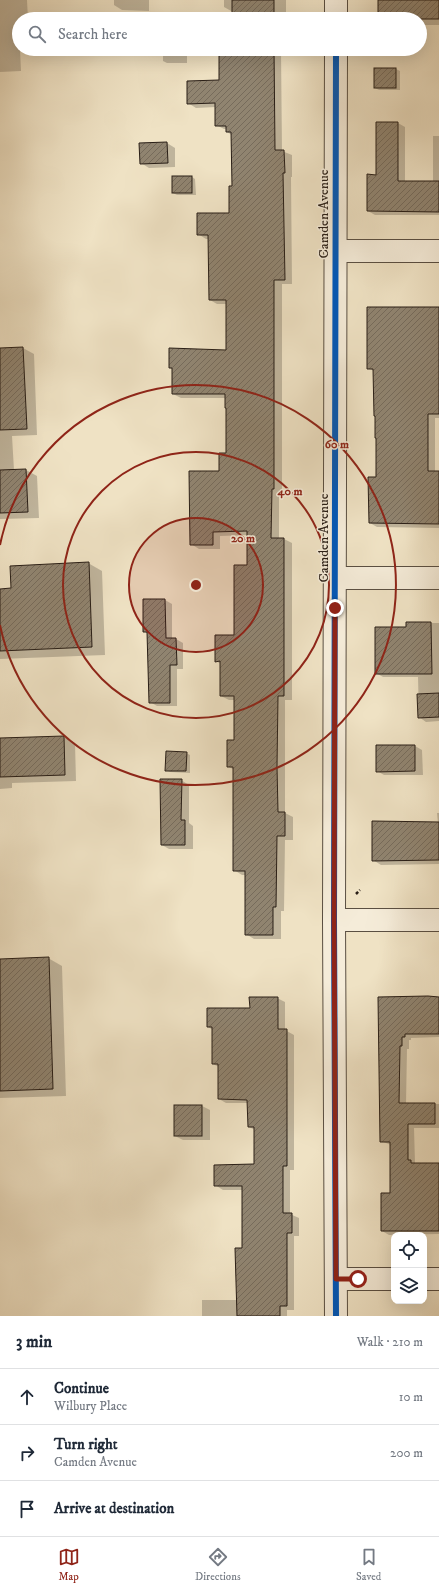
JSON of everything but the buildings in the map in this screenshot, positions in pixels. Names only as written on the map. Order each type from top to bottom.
[{"type":"street","points":[[336,0],[336,12]]},
{"type":"street","name":"Camden Avenue","points":[[336,56],[334,920],[336,1316]]},
{"type":"street","points":[[335,251],[439,251]]},
{"type":"street","points":[[335,578],[439,578]]},
{"type":"street","points":[[334,920],[439,920]]},
{"type":"street","points":[[336,1279],[391,1279]]},
{"type":"street","points":[[427,1279],[439,1279]]},
{"type":"cycle path","points":[[336,56],[334,920],[336,1316]]},
{"type":"route","points":[[335,608],[334,920],[336,1279],[358,1279]]}]
